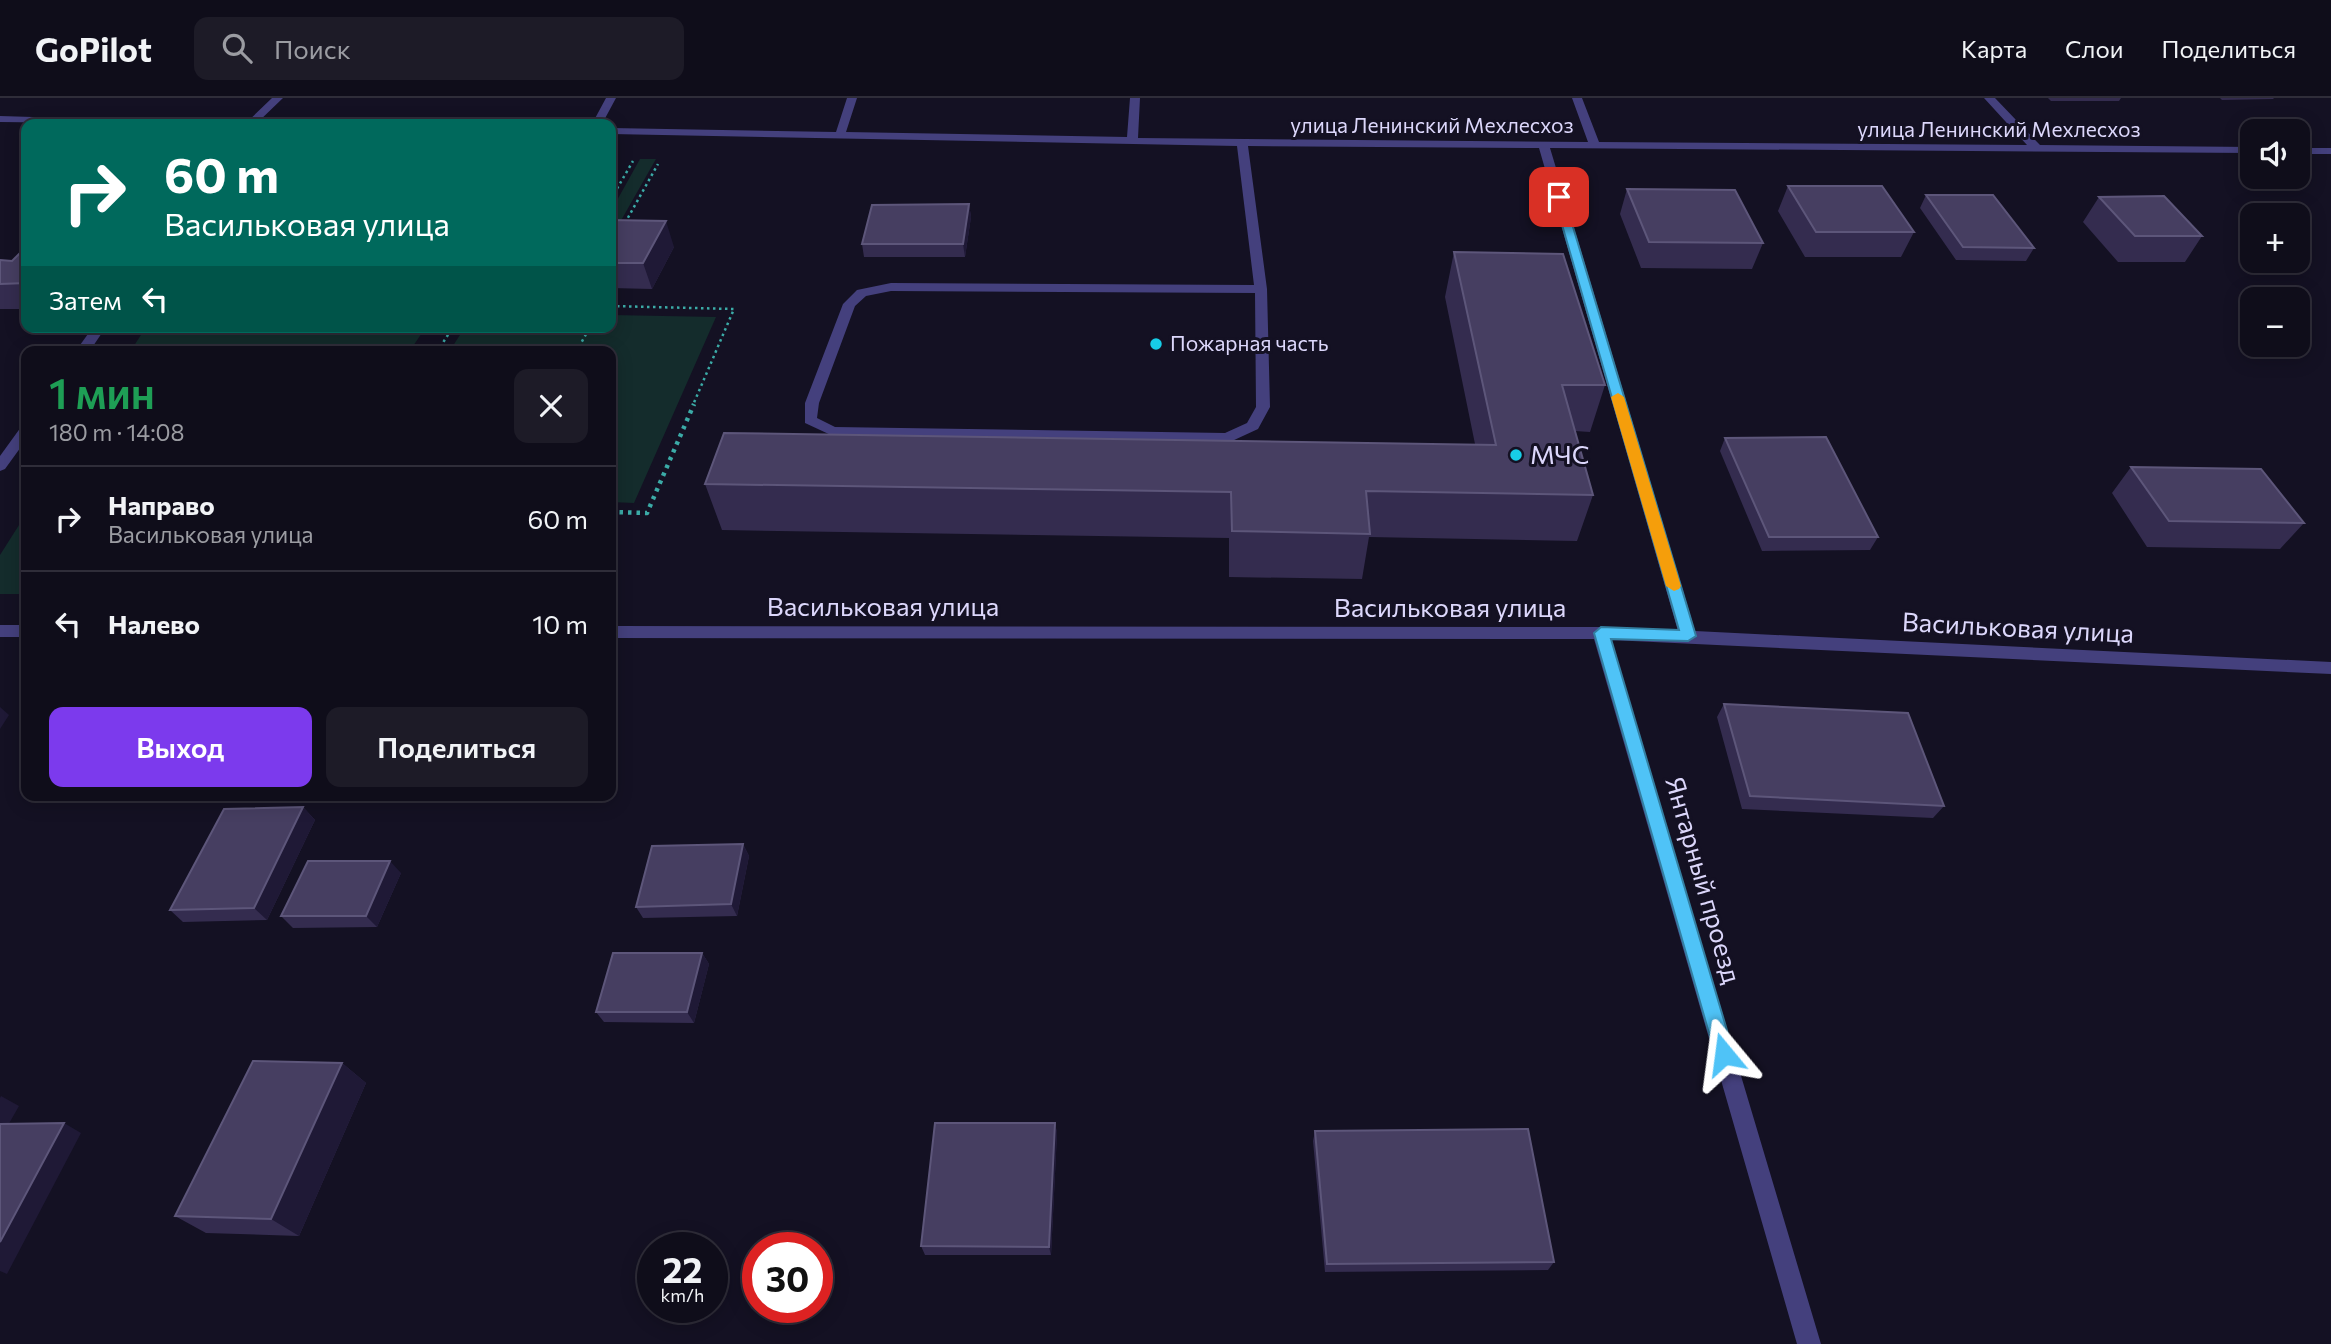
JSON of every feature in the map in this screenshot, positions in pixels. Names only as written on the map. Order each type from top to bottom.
[{"type":"street","points":[[255,119],[278,98]]},
{"type":"street","points":[[600,119],[611,98]]},
{"type":"street","points":[[840,135],[852,98]]},
{"type":"street","points":[[1132,141],[1135,98]]},
{"type":"street","points":[[1577,98],[1595,146]]},
{"type":"street","points":[[1989,98],[2036,149]]},
{"type":"street","points":[[0,118],[28,119]]},
{"type":"street","name":"улица Ленинский Мехлесхоз","points":[[616,131],[1242,144],[2240,150]]},
{"type":"street","points":[[1242,144],[1261,289],[1263,407],[1252,426],[1227,438],[833,431],[810,420],[812,403],[849,304],[862,293],[891,287],[1261,289]]},
{"type":"street","points":[[1544,146],[1688,636]]},
{"type":"street","points":[[2310,151],[2331,151]]},
{"type":"street","points":[[0,466],[21,437]]},
{"type":"street","points":[[0,631],[21,631]]},
{"type":"street","name":"Васильковая улица","points":[[616,632],[1601,633],[2331,668]]},
{"type":"street","name":"Янтарный проезд","points":[[1601,633],[1809,1344]]},
{"type":"path","points":[[622,227],[676,132]]},
{"type":"path","points":[[616,306],[734,309],[647,513],[616,512]]},
{"type":"green space","points":[[640,159],[656,159],[619,224],[616,224],[616,202]]},
{"type":"green space","points":[[616,315],[716,317],[634,503],[616,502],[616,346],[453,346],[461,333],[616,333]]},
{"type":"green space","points":[[142,333],[422,333],[413,346],[134,346]]},
{"type":"green space","points":[[21,522],[21,594],[0,594],[0,555]]},
{"type":"building","points":[[1788,186],[1882,186],[1914,232],[1816,232]]},
{"type":"building","points":[[1627,189],[1735,190],[1763,243],[1649,242]]},
{"type":"building","points":[[1926,195],[1993,195],[2034,248],[1963,247]]},
{"type":"building","points":[[2164,196],[2202,236],[2135,236],[2099,197]]},
{"type":"building","points":[[969,204],[963,244],[862,244],[872,205]]},
{"type":"building","points":[[616,220],[666,221],[643,263],[616,263]]},
{"type":"building","points":[[21,252],[21,283],[0,284],[0,260],[12,261]]},
{"type":"building","points":[[1454,252],[1563,254],[1605,385],[1562,385],[1593,495],[1366,491],[1370,534],[1232,531],[1231,492],[705,484],[724,433],[1496,445]]},
{"type":"building","points":[[1826,437],[1878,537],[1769,537],[1725,438]]},
{"type":"building","points":[[2131,467],[2261,469],[2304,523],[2169,521]]},
{"type":"building","points":[[1724,704],[1908,713],[1944,806],[1750,796]]},
{"type":"building","points":[[303,807],[254,908],[170,910],[224,809]]},
{"type":"building","points":[[743,844],[731,904],[636,907],[652,846]]},
{"type":"building","points":[[308,861],[390,861],[366,916],[281,916]]},
{"type":"building","points":[[613,953],[702,953],[687,1012],[596,1012]]},
{"type":"building","points":[[253,1061],[342,1063],[271,1219],[175,1216]]},
{"type":"building","points":[[64,1123],[0,1242],[0,1124]]},
{"type":"building","points":[[935,1123],[1055,1123],[1049,1247],[921,1246]]},
{"type":"building","points":[[1528,1129],[1554,1262],[1327,1264],[1315,1131]]},
{"type":"slow traffic","points":[[1618,397],[1674,586]]},
{"type":"place","name":"Пожарная часть","points":[[1156,344]]},
{"type":"place","name":"МЧС","points":[[1516,455]]},
{"type":"route","points":[[1559,197],[1688,636],[1601,633],[1724,1054]]}]
